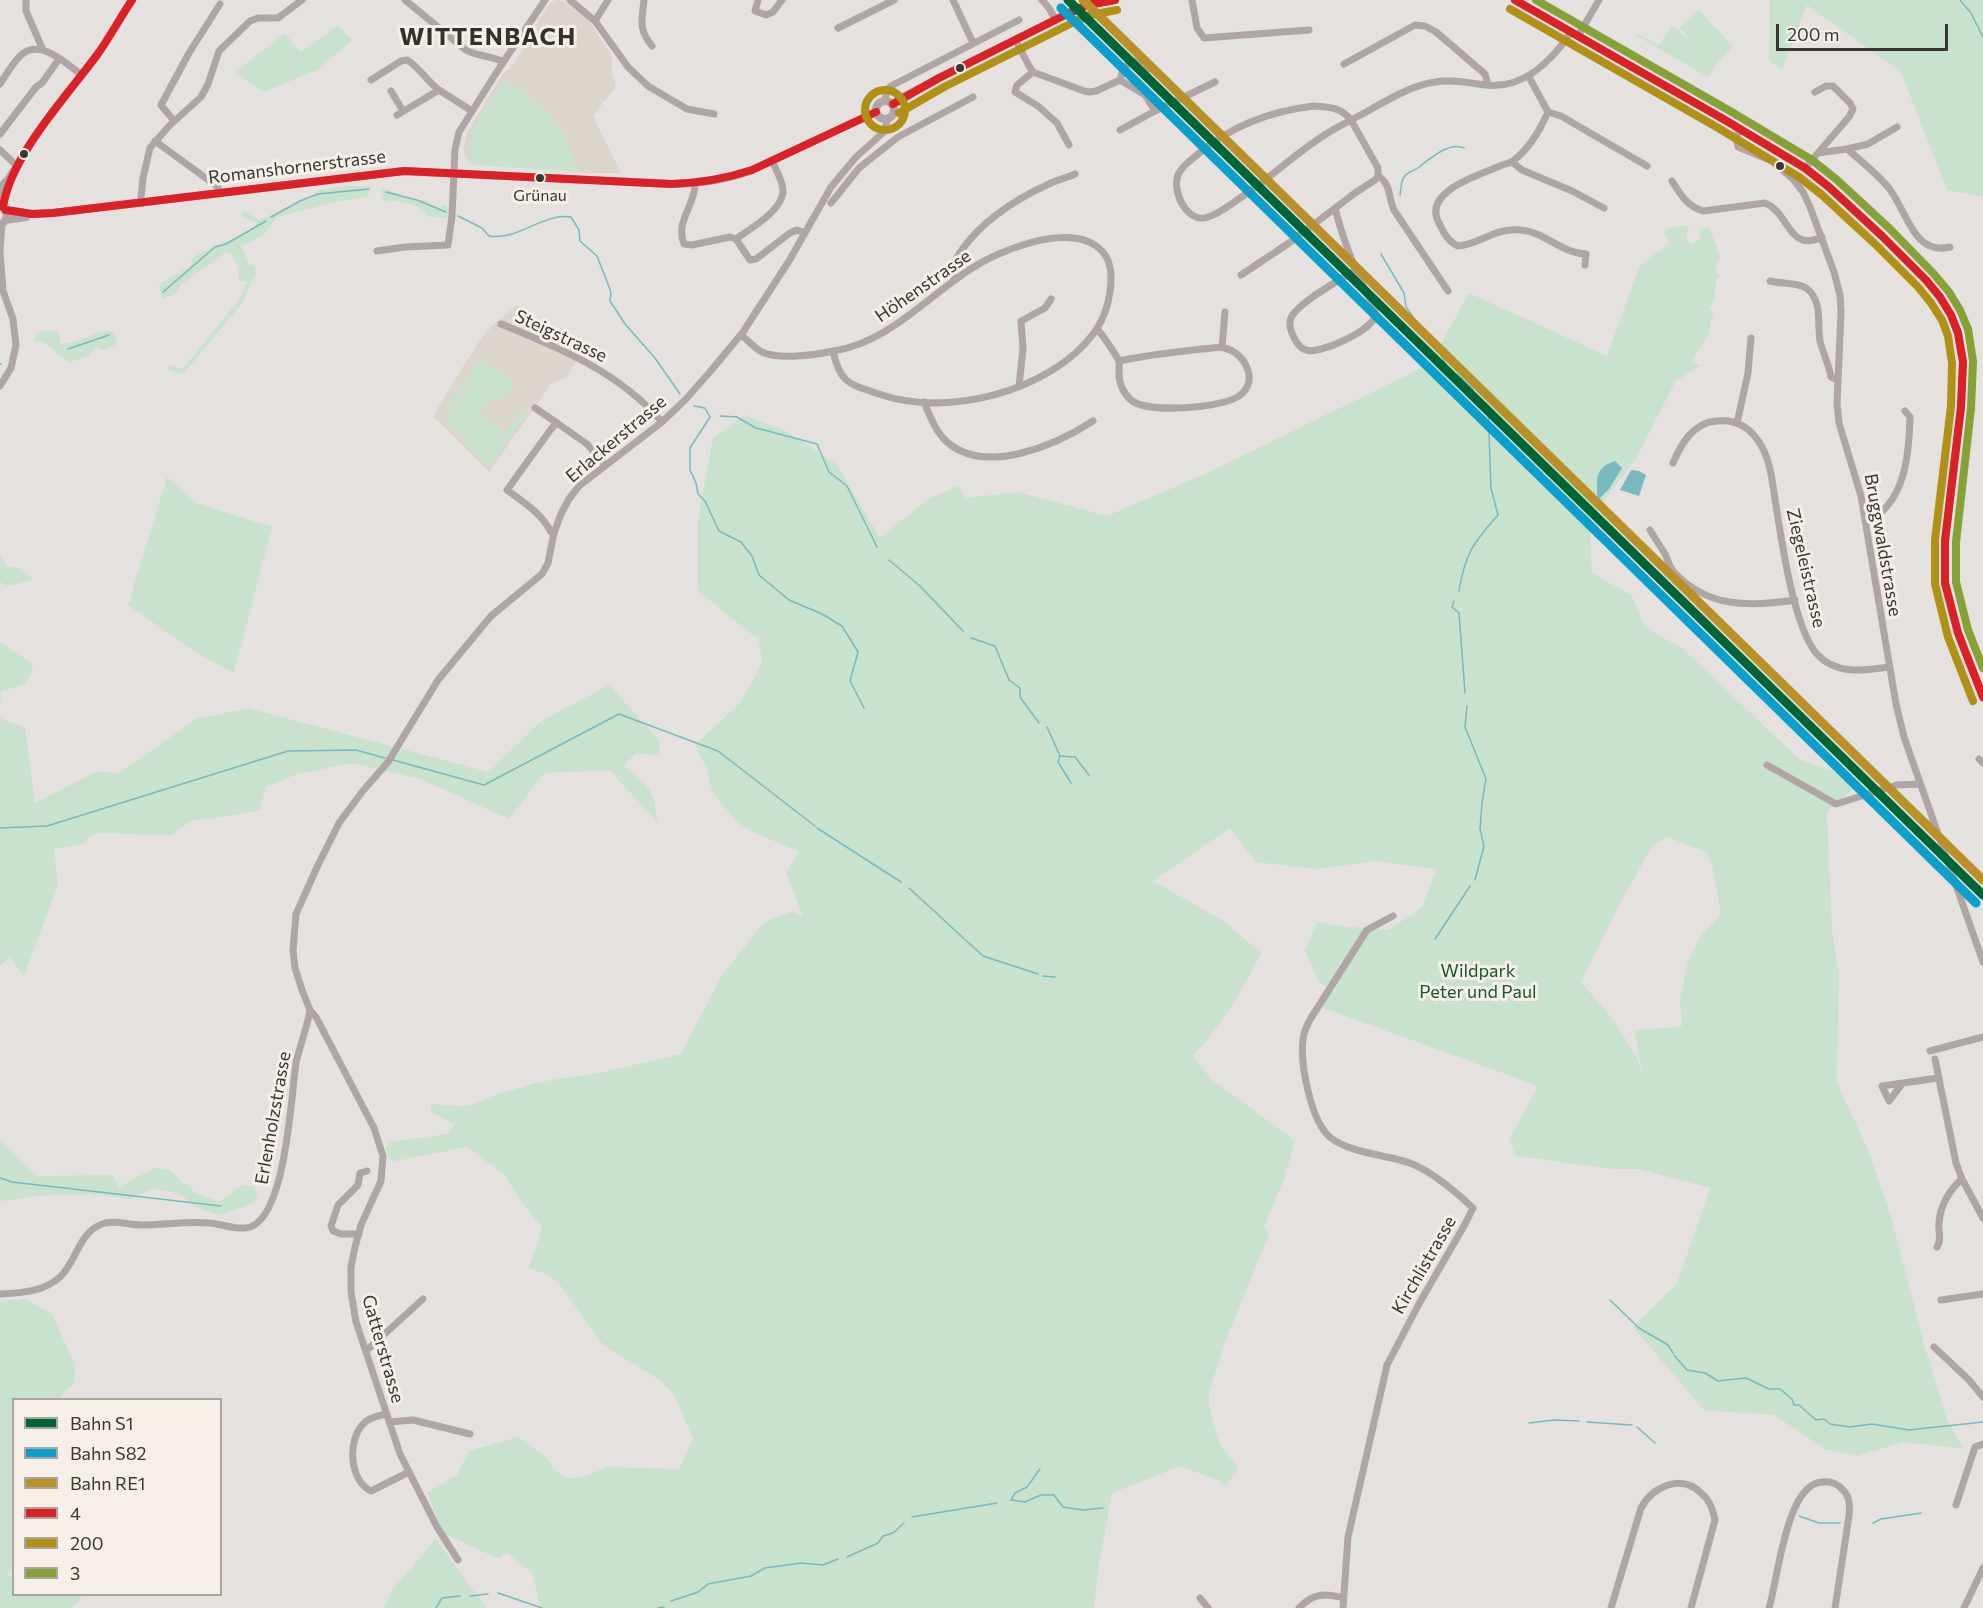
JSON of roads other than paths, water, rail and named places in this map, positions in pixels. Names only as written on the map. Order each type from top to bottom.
[{"type":"main road","points":[[889,102],[894,113],[887,119],[880,117],[876,112],[877,105],[903,97],[1087,3],[1115,0]]},
{"type":"main road","points":[[1515,0],[1805,168],[1829,187],[1933,288],[1951,315],[1960,342],[1963,378],[1944,540],[1945,583],[1958,633],[1983,697]]},
{"type":"main road","name":"Romanshornerstrasse","points":[[3,215],[25,217],[32,214],[404,171],[695,184],[734,177],[876,112]]},
{"type":"street","points":[[26,0],[26,11],[43,50]]},
{"type":"street","points":[[0,386],[11,368],[16,345],[13,319],[3,291],[0,251],[2,196],[8,179],[42,126],[104,45],[132,0]]},
{"type":"street","points":[[142,203],[148,153],[155,141],[201,97],[219,51],[250,21],[258,18],[278,18],[302,0]]},
{"type":"street","points":[[405,0],[466,50],[474,55],[499,59],[503,62]]},
{"type":"street","points":[[377,251],[405,246],[448,245],[458,137],[503,62],[545,0]]},
{"type":"street","points":[[570,0],[595,21],[628,67],[648,86],[687,109],[714,114]]},
{"type":"street","points":[[595,21],[608,0]]},
{"type":"street","points":[[644,0],[640,23],[652,46]]},
{"type":"street","points":[[758,0],[755,11],[766,15],[773,12],[782,0]]},
{"type":"street","points":[[838,28],[894,0]]},
{"type":"street","points":[[953,0],[973,43]]},
{"type":"street","points":[[1042,0],[1055,20]]},
{"type":"street","points":[[1192,0],[1197,28],[1204,38],[1309,30]]},
{"type":"street","points":[[1241,275],[1375,180],[1378,176],[1378,168],[1351,120],[1345,113],[1336,108],[1314,106],[1275,112],[1260,117],[1216,141],[1186,164],[1177,177],[1178,194],[1187,210],[1200,218],[1208,217],[1256,187],[1324,136],[1351,120],[1409,90],[1432,82],[1512,84],[1529,77],[1574,34],[1599,0]]},
{"type":"street","points":[[174,121],[161,105],[189,53],[220,4]]},
{"type":"street","points":[[889,102],[886,92],[889,87],[1019,20]]},
{"type":"street","points":[[1344,64],[1415,26],[1425,26],[1436,32],[1485,74],[1488,85]]},
{"type":"street","points":[[1016,39],[1033,72],[1090,92],[1120,80]]},
{"type":"street","points":[[0,84],[16,61],[24,53],[33,49],[43,50],[82,75]]},
{"type":"street","points":[[0,134],[36,87],[42,83],[58,59]]},
{"type":"street","points":[[371,80],[407,60],[430,84],[472,111]]},
{"type":"street","points":[[1120,80],[1122,70],[1133,61],[1150,69]]},
{"type":"street","points":[[1033,72],[1017,85],[1015,92],[1038,106],[1057,123],[1069,145]]},
{"type":"street","points":[[1529,77],[1548,112],[1561,116],[1647,166]]},
{"type":"street","points":[[1120,80],[1145,94],[1155,111]]},
{"type":"street","points":[[1120,130],[1215,82]]},
{"type":"street","points":[[1805,168],[1849,117],[1853,109],[1833,86],[1826,86],[1815,92]]},
{"type":"street","points":[[391,91],[400,113],[439,90]]},
{"type":"street","points":[[831,203],[859,168],[898,137],[973,97]]},
{"type":"street","points":[[1548,112],[1531,142],[1512,162],[1458,185],[1442,195],[1436,204],[1435,212],[1449,240],[1458,246],[1495,233],[1521,230],[1542,236],[1570,252],[1586,254],[1585,265]]},
{"type":"street","name":"Erlackerstrasse","points":[[310,1010],[295,968],[293,936],[296,914],[331,838],[349,809],[388,762],[438,680],[491,616],[542,574],[548,563],[554,533],[561,514],[579,486],[662,422],[686,399],[741,335],[789,261],[831,187],[846,168],[885,131],[887,119]]},
{"type":"street","points":[[1818,153],[1868,144],[1897,127]]},
{"type":"street","name":"Bruggwaldstrasse","points":[[1740,129],[1736,138],[1738,147],[1772,161],[1788,174],[1803,192],[1834,272],[1840,295],[1841,312],[1837,404],[1839,423],[1859,485],[1889,667],[1904,737],[1983,962]]},
{"type":"street","points":[[155,141],[218,187],[219,193]]},
{"type":"street","points":[[868,146],[875,155]]},
{"type":"street","points":[[1846,149],[1890,190],[1915,234],[1924,244],[1940,250],[1950,247]]},
{"type":"street","points":[[0,150],[16,166]]},
{"type":"street","points":[[736,239],[766,217],[783,195],[783,187],[772,161]]},
{"type":"street","points":[[1512,162],[1521,170],[1604,207]]},
{"type":"street","points":[[955,280],[952,273],[954,262],[970,239],[985,224],[1023,197],[1075,174]]},
{"type":"street","points":[[1378,176],[1385,180],[1388,186],[1390,202],[1394,210],[1449,291]]},
{"type":"street","points":[[0,187],[8,179]]},
{"type":"street","points":[[1672,181],[1683,199],[1694,208],[1703,211],[1765,203],[1774,208],[1799,239],[1812,242],[1822,237]]},
{"type":"street","points":[[695,184],[694,193],[681,223],[684,244],[692,246],[730,237],[736,239],[750,260],[756,259],[796,230],[805,233]]},
{"type":"street","points":[[1335,208],[1355,270],[1375,311],[1372,323],[1361,331],[1322,349],[1312,351],[1302,348],[1292,334],[1290,326],[1292,316],[1304,304],[1355,270]]},
{"type":"street","name":"Höhenstrasse","points":[[741,335],[754,347],[770,355],[802,355],[833,351],[882,333],[983,262],[1020,246],[1054,238],[1081,240],[1101,249],[1110,264],[1111,285],[1106,307],[1097,328],[1087,342],[1068,360],[1019,386],[973,400],[949,403],[885,397],[849,384],[836,364],[833,351]]},
{"type":"street","points":[[1770,281],[1805,287],[1815,298],[1820,341],[1831,377],[1838,380]]},
{"type":"street","points":[[1019,386],[1023,349],[1021,321],[1045,308],[1051,299]]},
{"type":"street","points":[[1222,347],[1226,312]]},
{"type":"street","name":"Steigstrasse","points":[[501,324],[576,356],[603,371],[627,389],[662,422]]},
{"type":"street","points":[[1097,328],[1119,360],[1122,390],[1140,405],[1157,408],[1199,406],[1234,399],[1243,393],[1248,385],[1248,371],[1244,360],[1237,353],[1222,347],[1119,360]]},
{"type":"street","points":[[1673,463],[1683,442],[1698,427],[1718,421],[1737,423],[1748,373],[1751,338]]},
{"type":"street","points":[[924,402],[935,427],[942,436],[954,447],[975,456],[991,457],[1028,451],[1078,430],[1093,421]]},
{"type":"street","points":[[535,408],[587,444],[605,465]]},
{"type":"street","points":[[1866,523],[1888,506],[1902,480],[1910,417],[1905,411]]},
{"type":"street","points":[[554,533],[538,513],[507,490],[557,423]]},
{"type":"street","name":"Ziegeleistrasse","points":[[1737,423],[1750,430],[1763,448],[1767,459],[1795,600],[1809,643],[1824,661],[1833,666],[1850,670],[1889,667]]},
{"type":"street","points":[[545,520],[561,514]]},
{"type":"street","points":[[1650,530],[1674,572],[1704,594],[1739,604],[1756,606],[1795,600]]},
{"type":"street","points":[[1767,765],[1836,804],[1897,785],[1920,784]]},
{"type":"street","name":"Kirchlistrasse","points":[[1343,1608],[1348,1537],[1387,1365],[1404,1330],[1473,1208],[1428,1172],[1411,1163],[1349,1147],[1330,1137],[1320,1121],[1306,1082],[1303,1042],[1305,1030],[1311,1018],[1367,930],[1393,916]]},
{"type":"street","name":"Gatterstrasse","points":[[310,1010],[316,1017],[374,1128],[382,1149],[384,1167],[381,1181],[358,1234],[351,1268],[351,1292],[356,1322],[389,1422],[409,1472],[437,1527],[458,1560]]},
{"type":"street","name":"Erlenholzstrasse","points":[[0,1294],[22,1293],[39,1289],[60,1277],[87,1234],[95,1227],[108,1222],[140,1225],[202,1222],[244,1228],[253,1227],[261,1221],[274,1199],[283,1162],[297,1062],[310,1010]]},
{"type":"street","points":[[1930,1051],[1983,1037]]},
{"type":"street","points":[[1935,1059],[1956,1163],[1983,1218]]},
{"type":"street","points":[[1902,1084],[1938,1078]]},
{"type":"street","points":[[358,1234],[341,1234],[333,1231],[331,1226],[338,1205],[358,1185],[360,1173],[367,1171]]},
{"type":"street","points":[[1937,1247],[1940,1242],[1938,1223],[1943,1205],[1954,1185],[1962,1179]]},
{"type":"street","points":[[1941,1300],[1983,1294]]},
{"type":"street","points":[[366,1351],[423,1299]]},
{"type":"street","points":[[1934,1347],[1969,1380],[1983,1397]]},
{"type":"street","points":[[387,1414],[370,1419],[357,1431],[353,1447],[357,1475],[365,1487],[371,1491],[409,1472]]},
{"type":"street","points":[[389,1422],[413,1420],[470,1434]]},
{"type":"street","points":[[1956,1505],[1975,1447],[1983,1444]]},
{"type":"street","points":[[1769,1608],[1787,1530],[1800,1497],[1809,1485],[1829,1482],[1842,1488],[1847,1495],[1850,1509],[1835,1608]]},
{"type":"street","points":[[1611,1608],[1641,1508],[1657,1489],[1673,1484],[1683,1484],[1704,1494],[1712,1508],[1715,1520],[1691,1608]]},
{"type":"street","points":[[1964,1608],[1983,1568]]},
{"type":"street","points":[[1299,1608],[1309,1599],[1320,1594],[1343,1598]]},
{"type":"street","points":[[1200,1598],[1208,1608]]},
{"type":"water","points":[[1615,461],[1622,468],[1609,489],[1597,501],[1599,472]]},
{"type":"water","points":[[1631,470],[1646,475],[1639,496],[1620,490]]},
{"type":"waterway","points":[[1960,0],[1971,13],[1983,37]]},
{"type":"waterway","points":[[1400,195],[1402,181],[1407,173],[1446,149],[1458,146],[1464,148]]},
{"type":"waterway","points":[[271,217],[318,194],[369,189]]},
{"type":"waterway","points":[[386,192],[417,200],[446,212]]},
{"type":"waterway","points":[[458,216],[482,228],[489,236],[510,235],[550,219],[571,217],[579,230],[580,241],[597,256],[611,292],[610,301],[625,324],[655,358],[680,394]]},
{"type":"waterway","points":[[163,292],[215,247],[226,244],[266,221]]},
{"type":"waterway","points":[[1381,254],[1404,293],[1406,307],[1437,346],[1448,369]]},
{"type":"waterway","points":[[68,349],[109,335]]},
{"type":"waterway","points":[[1457,374],[1472,388],[1476,398],[1488,405],[1491,488],[1498,515],[1471,550],[1464,567],[1459,591]]},
{"type":"waterway","points":[[694,406],[705,408],[710,417],[690,448],[690,470],[698,494],[705,501],[719,531],[741,542],[752,556],[759,575],[789,600],[822,614],[842,626],[858,652],[850,681],[864,708]]},
{"type":"waterway","points":[[720,416],[737,417],[756,428],[817,444],[829,472],[847,486],[877,547]]},
{"type":"waterway","points":[[889,560],[920,586],[963,631]]},
{"type":"waterway","points":[[1454,601],[1452,607],[1459,613],[1465,693]]},
{"type":"waterway","points":[[971,638],[995,646],[1009,680],[1020,688],[1020,697],[1039,723]]},
{"type":"waterway","points":[[1467,706],[1465,727],[1486,779],[1480,829],[1484,846],[1475,880]]},
{"type":"waterway","points":[[393,760],[484,785],[619,714],[718,751],[815,826]]},
{"type":"waterway","points":[[1047,727],[1060,756],[1058,762],[1071,783]]},
{"type":"waterway","points":[[0,828],[47,826],[288,751],[356,750],[385,758]]},
{"type":"waterway","points":[[1060,756],[1075,757],[1089,775]]},
{"type":"waterway","points":[[817,828],[901,882]]},
{"type":"waterway","points":[[1435,939],[1470,886]]},
{"type":"waterway","points":[[909,888],[983,956],[1038,974]]},
{"type":"waterway","points":[[1043,976],[1055,977]]},
{"type":"waterway","points":[[0,1178],[12,1182],[221,1206]]},
{"type":"waterway","points":[[1610,1300],[1639,1328],[1668,1345],[1673,1353]]},
{"type":"waterway","points":[[1674,1355],[1687,1370],[1705,1373],[1718,1381],[1746,1378],[1769,1389],[1780,1389],[1792,1399],[1794,1405],[1799,1405],[1816,1420],[1824,1419],[1830,1424],[1850,1427],[1872,1424],[1909,1430],[1983,1422]]},
{"type":"waterway","points":[[1529,1423],[1554,1420],[1579,1421]]},
{"type":"waterway","points":[[1587,1422],[1632,1425]]},
{"type":"waterway","points":[[1637,1427],[1655,1443]]},
{"type":"waterway","points":[[1040,1469],[1027,1487],[1015,1493],[1011,1500],[1025,1502],[1041,1495],[1054,1495],[1063,1507],[1083,1510],[1103,1508]]},
{"type":"waterway","points":[[912,1517],[997,1503]]},
{"type":"waterway","points":[[1873,1523],[1881,1519],[1921,1513]]},
{"type":"waterway","points":[[1799,1516],[1819,1523],[1840,1523]]},
{"type":"waterway","points":[[847,1557],[878,1543],[883,1536],[893,1533],[904,1523]]},
{"type":"waterway","points":[[671,1601],[698,1592],[708,1584],[751,1576],[765,1568],[801,1563],[823,1565],[838,1559]]},
{"type":"waterway","points":[[498,1593],[542,1608]]},
{"type":"waterway","points":[[470,1596],[488,1594]]},
{"type":"waterway","points":[[436,1608],[442,1598],[460,1596]]},
{"type":"waterway","points":[[658,1608],[664,1607]]},
{"type":"rail line","name":"S1","points":[[1068,0],[1983,895]]},
{"type":"rail line","name":"RE1","points":[[1083,0],[1983,880]]},
{"type":"rail line","name":"S82","points":[[1061,8],[1976,903]]},
{"type":"place","name":"Grünau","points":[[540,178]]},
{"type":"district","name":"WITTENBACH","points":[[488,37]]},
{"type":"park label","name":"Wildpark Peter und Paul","points":[[1478,981]]}]
